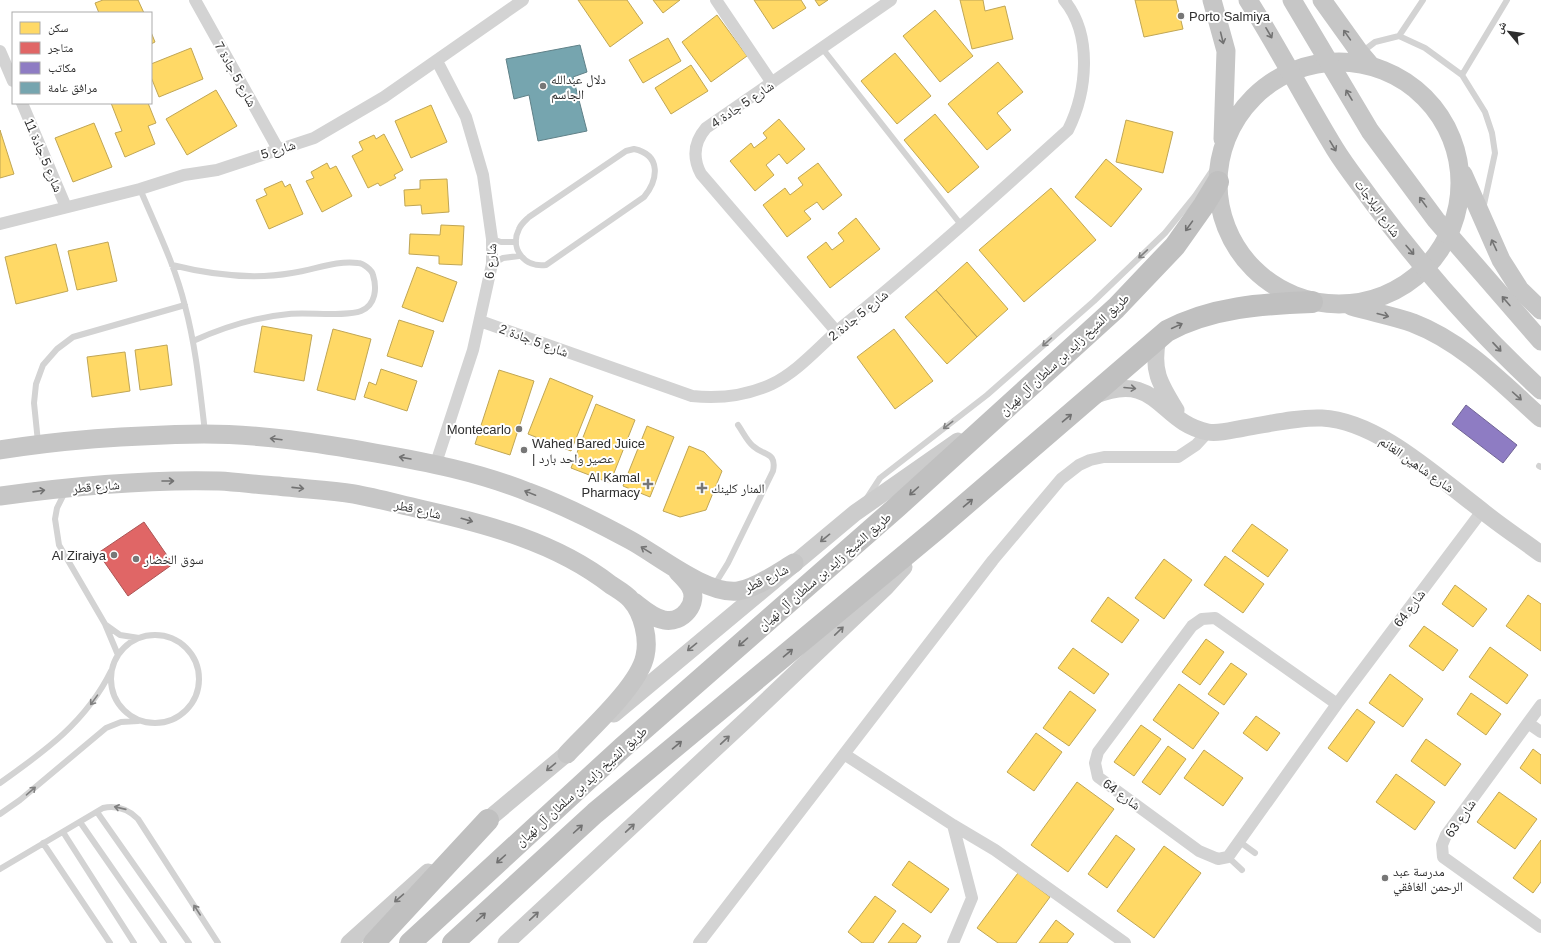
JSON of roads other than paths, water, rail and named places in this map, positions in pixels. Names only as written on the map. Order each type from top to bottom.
[{"type":"highway","name":"طريق الشيخ زايد بن سلطان آل نهيان","points":[[410,943],[628,743],[897,507],[1116,308],[1175,246],[1218,182]]},
{"type":"highway","points":[[453,943],[595,814],[938,528],[1168,331],[1179,325],[1215,312],[1261,304],[1312,302]]},
{"type":"highway","points":[[374,943],[488,820]]},
{"type":"main road","points":[[1212,0],[1226,52],[1222,153],[1218,182],[1224,223],[1244,259],[1274,286],[1312,302],[1346,305],[1413,324],[1442,338],[1481,364],[1541,418]]},
{"type":"main road","name":"شارع البلاجات","points":[[1248,0],[1268,31],[1335,150],[1399,238],[1519,370],[1541,390]]},
{"type":"main road","points":[[1292,0],[1370,131],[1436,220],[1541,341]]},
{"type":"main road","points":[[1322,0],[1365,59],[1407,82],[1428,100],[1445,123],[1456,148],[1461,169],[1500,260],[1520,290],[1541,310]]},
{"type":"main road","points":[[1222,153],[1239,116],[1252,99],[1274,81],[1299,68],[1327,62],[1365,59]]},
{"type":"main road","points":[[1346,305],[1377,299],[1406,285],[1430,264],[1448,238],[1458,208],[1461,169]]},
{"type":"main road","points":[[1158,339],[1156,356],[1159,382],[1184,422]]},
{"type":"main road","name":"شارع شاهين الغانم","points":[[1093,396],[1117,388],[1138,389],[1158,400],[1184,422],[1208,432],[1223,432],[1286,421],[1322,418],[1359,426],[1394,444],[1482,511],[1540,551]]},
{"type":"main road","points":[[349,943],[488,820],[686,652],[794,563],[856,513],[1014,401]]},
{"type":"main road","name":"شارع قطر","points":[[0,450],[38,444],[206,434],[272,438],[347,448],[436,463],[483,476],[528,492],[580,514],[633,542],[673,567],[713,587],[728,591],[740,591],[794,563]]},
{"type":"main road","name":"شارع قطر","points":[[0,496],[150,481],[221,481],[353,494],[465,519],[512,534],[563,555],[595,572],[632,600],[642,622],[646,656],[640,672],[628,689],[567,754]]},
{"type":"main road","points":[[506,943],[747,719],[869,603],[938,528]]},
{"type":"main road","points":[[632,600],[653,616],[664,620],[676,619],[684,615],[690,608],[693,601],[693,593],[690,586],[673,567]]},
{"type":"street","name":"شارع 5 جادة 7","points":[[195,0],[278,149]]},
{"type":"street","name":"شارع 5","points":[[0,224],[140,189],[184,175],[217,170],[314,138],[356,115],[437,62],[523,0]]},
{"type":"street","points":[[716,0],[772,83]]},
{"type":"street","name":"شارع 5 جادة 4","points":[[836,331],[701,174],[695,154],[698,140],[706,128],[891,0]]},
{"type":"street","name":"شارع 5 جادة 2","points":[[480,320],[681,393],[714,398],[744,394],[772,384],[790,373],[836,331],[912,270],[1068,130],[1075,117],[1083,90],[1084,61],[1079,31],[1064,0]]},
{"type":"street","points":[[0,50],[12,79]]},
{"type":"street","name":"شارع 6","points":[[436,463],[473,350],[492,264],[492,239],[483,175],[466,117],[437,62]]},
{"type":"street","name":"شارع 5 جادة 11","points":[[22,104],[66,207]]},
{"type":"street","points":[[699,943],[993,560],[1061,479],[1079,465],[1090,460],[1104,457],[1178,457],[1196,445],[1208,432]]},
{"type":"street","name":"شارع 64","points":[[1337,704],[1215,618],[1202,620],[1192,626],[1098,752],[1095,763],[1098,777],[1199,851],[1218,859],[1228,857],[1337,704],[1482,511]]},
{"type":"street","name":"شارع 63","points":[[1541,705],[1446,835],[1442,846],[1443,857],[1541,927]]},
{"type":"street","points":[[1528,724],[1541,732]]},
{"type":"street","points":[[844,754],[953,825],[995,850],[1125,943]]},
{"type":"street","points":[[953,825],[972,898],[953,943]]},
{"type":"lane","points":[[1399,36],[1423,0]]},
{"type":"lane","points":[[1462,75],[1507,0]]},
{"type":"lane","points":[[1365,59],[1375,42],[1399,36],[1425,48],[1462,75],[1485,112],[1492,133],[1495,153],[1482,218]]},
{"type":"lane","points":[[822,48],[962,226]]},
{"type":"lane","points":[[626,151],[641,151],[648,156],[655,169],[656,177],[652,188],[644,198],[546,265],[537,266],[527,262],[519,256],[516,242],[518,229],[529,217],[626,151]]},
{"type":"lane","points":[[856,513],[880,478],[987,395],[1094,301],[1165,233],[1195,196],[1222,153]]},
{"type":"lane","points":[[140,189],[172,265],[185,305],[193,341],[206,434]]},
{"type":"lane","points":[[492,239],[501,242],[516,242]]},
{"type":"lane","points":[[492,264],[503,258],[519,256]]},
{"type":"lane","points":[[172,265],[219,275],[267,276],[299,272],[345,262],[360,263],[372,272],[377,286],[373,301],[362,311],[347,313],[289,314],[264,317],[216,330],[193,341]]},
{"type":"lane","points":[[38,444],[34,403],[36,384],[43,365],[57,349],[74,337],[185,305]]},
{"type":"lane","points":[[713,587],[733,554],[773,471],[775,463],[772,457],[754,447],[738,425]]},
{"type":"lane","points":[[68,488],[58,508],[55,520],[56,537],[59,545],[105,624],[118,655]]},
{"type":"lane","points":[[0,814],[20,800],[106,728],[122,722],[139,720],[156,723],[173,720],[186,710],[196,696],[199,679],[196,662],[186,648],[172,639],[161,636],[155,635],[139,638],[120,635],[105,624]]},
{"type":"lane","points":[[0,783],[48,749],[73,725],[103,687],[118,655],[127,645],[139,638]]},
{"type":"lane","points":[[113,666],[111,682],[115,698],[125,712],[139,720]]},
{"type":"lane","points":[[0,869],[103,808],[118,807],[132,813],[138,819],[218,943]]},
{"type":"lane","points":[[97,812],[189,943]]},
{"type":"lane","points":[[80,822],[164,943]]},
{"type":"lane","points":[[62,832],[134,943]]},
{"type":"lane","points":[[1240,842],[1255,853]]},
{"type":"lane","points":[[43,843],[110,943]]},
{"type":"lane","points":[[1228,857],[1242,870]]},
{"type":"place","name":"Porto Salmiya","points":[[1181,16]]},
{"type":"place","name":"دلال عبدالله الجاسم","points":[[543,86]]},
{"type":"place","name":"Montecarlo","points":[[519,429]]},
{"type":"place","name":"Wahed Bared Juice | عصير واحد بارد","points":[[524,450]]},
{"type":"place","name":"Al Kamal Pharmacy","points":[[648,484]]},
{"type":"place","name":"المنار كلينك","points":[[702,488]]},
{"type":"place","name":"Al Ziraiya","points":[[114,555]]},
{"type":"place","name":"سوق الخضار","points":[[136,559]]},
{"type":"place","name":"مدرسة عبد الرحمن الغافقي","points":[[1385,878]]}]
